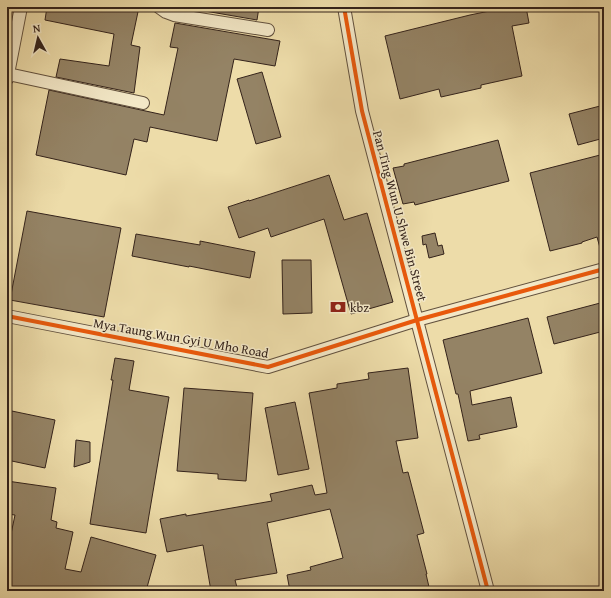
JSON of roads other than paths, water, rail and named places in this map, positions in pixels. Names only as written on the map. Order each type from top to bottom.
[{"type":"street","points":[[21,7],[8,77],[143,103]]},
{"type":"street","points":[[159,7],[174,15],[268,30]]},
{"type":"street","name":"Pan Ting Wun U Shwe Bin Street","points":[[344,7],[362,111],[488,591]]},
{"type":"street","name":"Mya Taung Wun Gyi U Mho Road","points":[[7,316],[268,367],[417,320],[604,269]]},
{"type":"place","name":"kbz","points":[[338,307]]}]
